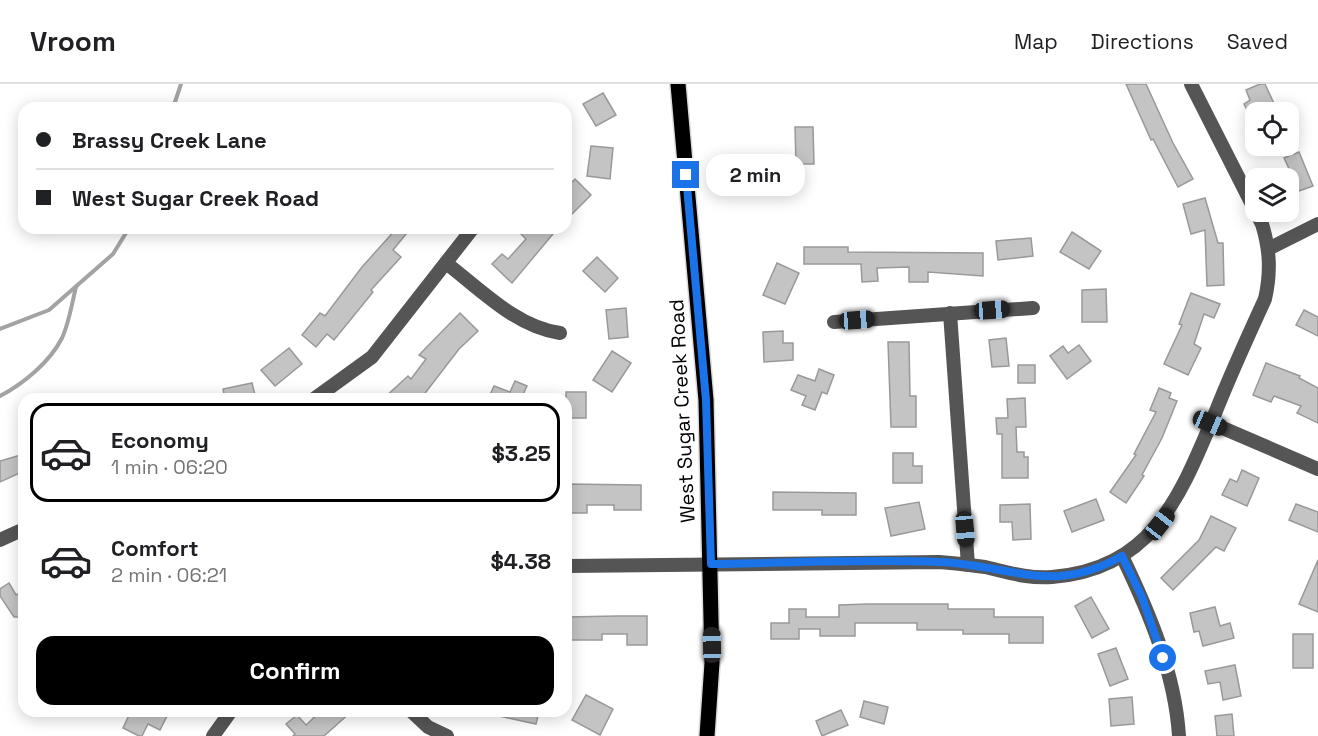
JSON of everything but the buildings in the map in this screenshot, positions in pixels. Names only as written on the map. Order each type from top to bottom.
[{"type":"main road","name":"West Sugar Creek Road","points":[[678,84],[706,400],[712,663],[707,736]]},
{"type":"street","points":[[572,566],[939,562],[968,565],[1012,575],[1050,578],[1096,569],[1122,556],[1151,534],[1168,514],[1182,491],[1265,299],[1269,280],[1269,249],[1262,224],[1191,84]]},
{"type":"street","points":[[1269,249],[1318,224]]},
{"type":"street","points":[[322,393],[372,357],[468,234]]},
{"type":"street","points":[[446,262],[517,317],[533,326],[560,333]]},
{"type":"street","points":[[834,322],[1033,308]]},
{"type":"street","points":[[950,314],[968,565]]},
{"type":"street","points":[[1210,423],[1318,469]]},
{"type":"street","points":[[0,540],[18,532]]},
{"type":"street","points":[[1122,556],[1157,637],[1169,678],[1179,736]]},
{"type":"street","points":[[213,736],[227,717]]},
{"type":"street","points":[[417,717],[428,727],[447,736]]},
{"type":"waterway","points":[[175,102],[181,84]]},
{"type":"waterway","points":[[0,329],[49,310],[113,254],[125,234]]},
{"type":"waterway","points":[[0,396],[35,372],[57,347],[67,326],[76,287]]},
{"type":"route","points":[[686,175],[706,400],[711,564],[939,562],[987,568],[1012,575],[1050,578],[1075,575],[1096,569],[1122,556],[1142,597],[1163,658]]}]
